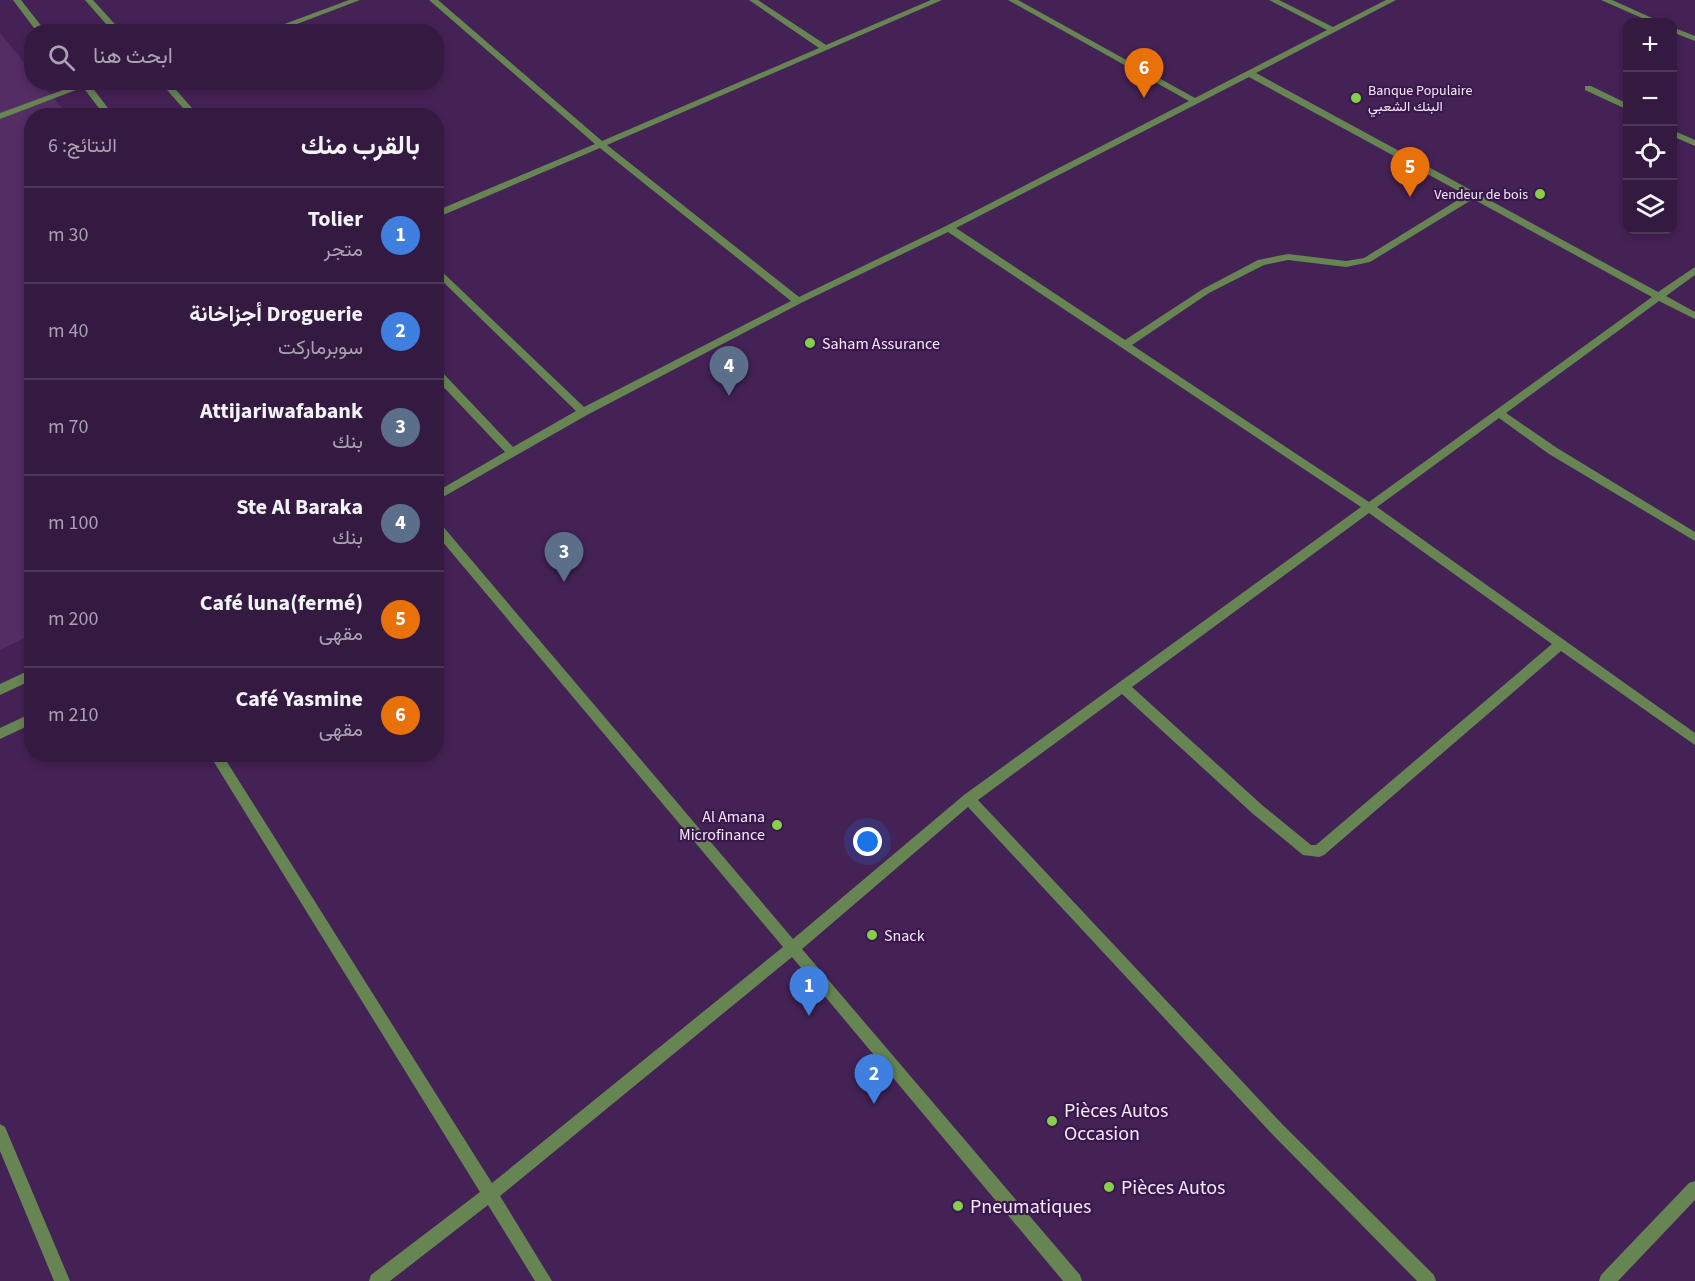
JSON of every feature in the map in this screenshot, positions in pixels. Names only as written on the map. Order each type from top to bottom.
[{"type":"street","points":[[17,0],[36,24]]},
{"type":"street","points":[[89,0],[111,24]]},
{"type":"street","points":[[289,24],[356,0]]},
{"type":"street","points":[[433,0],[601,145],[798,301]]},
{"type":"street","points":[[753,0],[823,47]]},
{"type":"street","points":[[444,212],[823,47],[938,0]]},
{"type":"street","points":[[1012,0],[1194,101]]},
{"type":"street","points":[[1273,0],[1333,30]]},
{"type":"street","points":[[444,492],[583,412],[798,301],[949,228],[1392,0]]},
{"type":"street","points":[[1605,0],[1648,18]]},
{"type":"street","points":[[1677,31],[1695,39]]},
{"type":"street","points":[[1249,73],[1695,316]]},
{"type":"street","points":[[1588,88],[1623,106]]},
{"type":"street","points":[[0,116],[68,90]]},
{"type":"street","points":[[89,90],[104,108]]},
{"type":"street","points":[[171,90],[188,108]]},
{"type":"street","points":[[1677,134],[1695,143]]},
{"type":"street","points":[[1125,345],[1206,291],[1262,262],[1288,257],[1346,264],[1367,260],[1473,195]]},
{"type":"street","points":[[949,228],[1369,507],[1695,740]]},
{"type":"street","points":[[377,1281],[490,1194],[794,947],[969,799],[1695,270]]},
{"type":"street","points":[[444,277],[583,412]]},
{"type":"street","points":[[444,381],[512,453]]},
{"type":"street","points":[[1499,413],[1562,457],[1695,537]]},
{"type":"street","points":[[444,534],[1074,1281]]},
{"type":"street","points":[[1123,687],[1257,809],[1301,846],[1314,853],[1561,644]]},
{"type":"street","points":[[0,690],[24,678]]},
{"type":"street","points":[[0,734],[24,722]]},
{"type":"street","points":[[220,762],[544,1281]]},
{"type":"street","points":[[969,799],[1278,1130],[1428,1281]]},
{"type":"street","points":[[0,1132],[62,1281]]},
{"type":"street","points":[[1607,1281],[1695,1188]]},
{"type":"shaded area","points":[[0,33],[24,62],[24,90],[47,90],[62,108],[24,108],[24,638],[0,650]]},
{"type":"place","name":"Café Yasmine","points":[[1144,98]]},
{"type":"place","name":"Banque Populaire البنك الشعبي","points":[[1356,98]]},
{"type":"place","name":"Vendeur de bois","points":[[1540,194]]},
{"type":"place","name":"Café luna(fermé)","points":[[1410,197]]},
{"type":"place","name":"Saham Assurance","points":[[810,343]]},
{"type":"place","name":"Ste Al Baraka","points":[[729,396]]},
{"type":"place","name":"Attijariwafabank","points":[[564,582]]},
{"type":"place","name":"Al Amana Microfinance","points":[[777,825]]},
{"type":"place","name":"Snack","points":[[872,935]]},
{"type":"place","name":"Tolier","points":[[809,1016]]},
{"type":"place","name":"Droguerie أجزاخانة","points":[[874,1104]]},
{"type":"place","name":"Pièces Autos Occasion","points":[[1052,1121]]},
{"type":"place","name":"Pièces Autos","points":[[1109,1187]]},
{"type":"place","name":"Pneumatiques","points":[[958,1206]]}]
